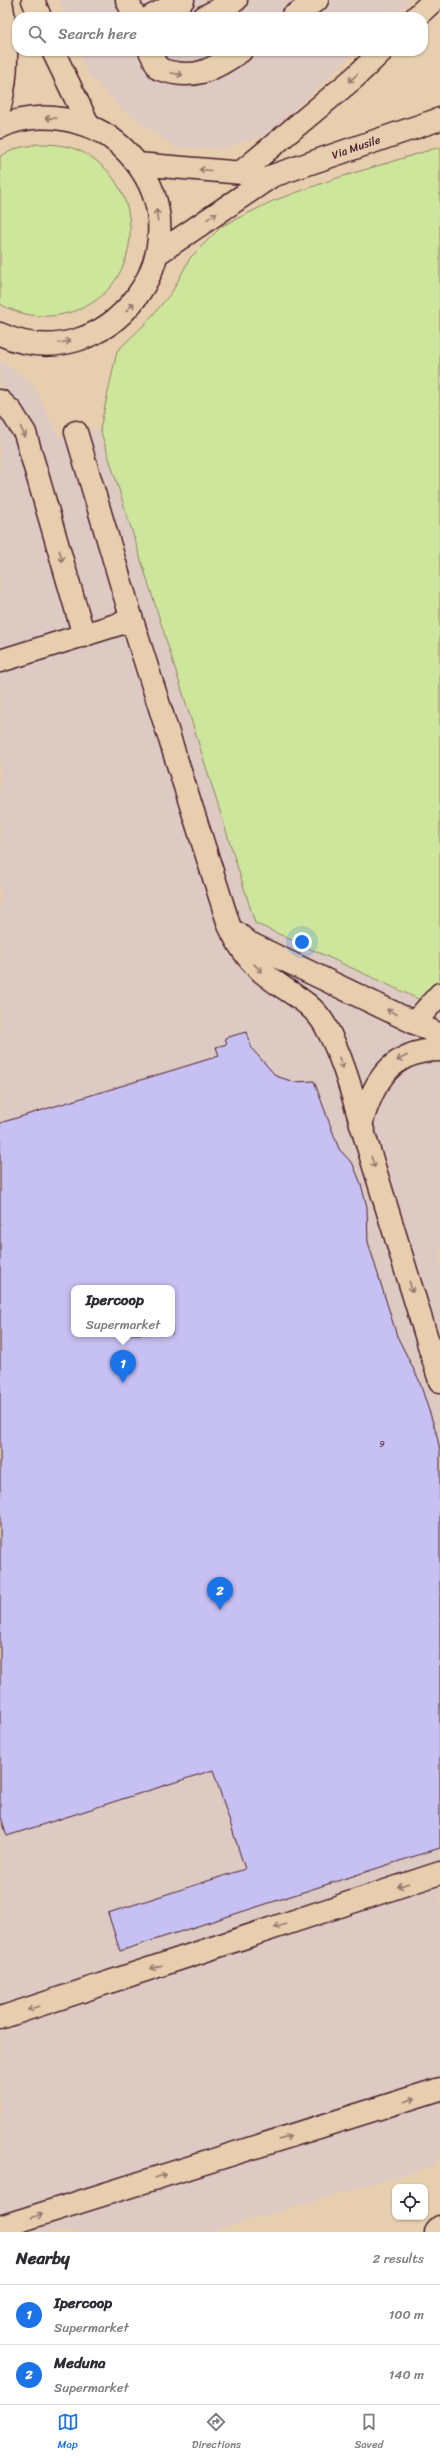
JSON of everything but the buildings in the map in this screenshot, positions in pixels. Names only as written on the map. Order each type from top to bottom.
[{"type":"street","points":[[0,106],[6,81],[7,55],[1,0]]},
{"type":"street","points":[[33,0],[38,12]]},
{"type":"street","points":[[127,0],[133,12]]},
{"type":"street","points":[[160,12],[183,0]]},
{"type":"street","points":[[213,12],[236,0]]},
{"type":"street","points":[[298,10],[317,0]]},
{"type":"street","points":[[421,12],[434,0]]},
{"type":"street","points":[[56,56],[89,126]]},
{"type":"street","points":[[152,56],[159,69],[179,76],[200,74],[232,56]]},
{"type":"street","points":[[240,173],[354,78],[377,56]]},
{"type":"street","points":[[0,127],[39,118],[56,118],[89,126],[116,142],[137,164],[149,184],[156,207],[159,230],[157,254],[147,280],[132,304],[111,324],[99,331],[77,340],[53,344],[29,343],[0,334]]},
{"type":"street","name":"Via Musile","points":[[157,254],[272,176],[440,119]]},
{"type":"street","name":"Via Musile","points":[[137,164],[272,176]]},
{"type":"street","points":[[0,401],[11,411],[25,433],[84,636]]},
{"type":"street","points":[[76,432],[132,620],[229,925],[239,947],[261,971],[309,1004],[319,1014],[336,1048],[440,1381]]},
{"type":"street","points":[[0,661],[132,620]]},
{"type":"street","points":[[229,925],[249,943],[440,1035]]},
{"type":"street","points":[[414,1023],[440,994]]},
{"type":"street","points":[[361,1125],[375,1088],[391,1065],[414,1052],[440,1050]]},
{"type":"street","points":[[0,2018],[440,1872]]},
{"type":"street","points":[[0,2228],[440,2089]]},
{"type":"street","points":[[436,2232],[440,2228]]},
{"type":"shaded area","points":[[60,0],[410,0],[397,12],[64,12]]},
{"type":"shaded area","points":[[81,56],[351,56],[268,134],[221,149],[177,148],[123,110],[86,71]]},
{"type":"shaded area","points":[[0,361],[33,384],[58,436],[100,429],[255,923],[440,1009],[440,2156],[431,2167],[207,2232],[0,2232]]},
{"type":"green space","points":[[38,144],[70,147],[80,151],[104,167],[120,188],[128,213],[130,239],[124,264],[111,286],[91,304],[64,314],[47,316],[31,315],[15,311],[0,304],[0,156],[18,148]]},
{"type":"green space","points":[[440,147],[440,1009],[255,923],[100,429],[117,351],[146,323],[172,292],[190,258],[222,226],[273,201],[334,179]]},
{"type":"place","name":"Ipercoop","points":[[123,1383]]},
{"type":"place","name":"Meduna","points":[[220,1610]]}]
